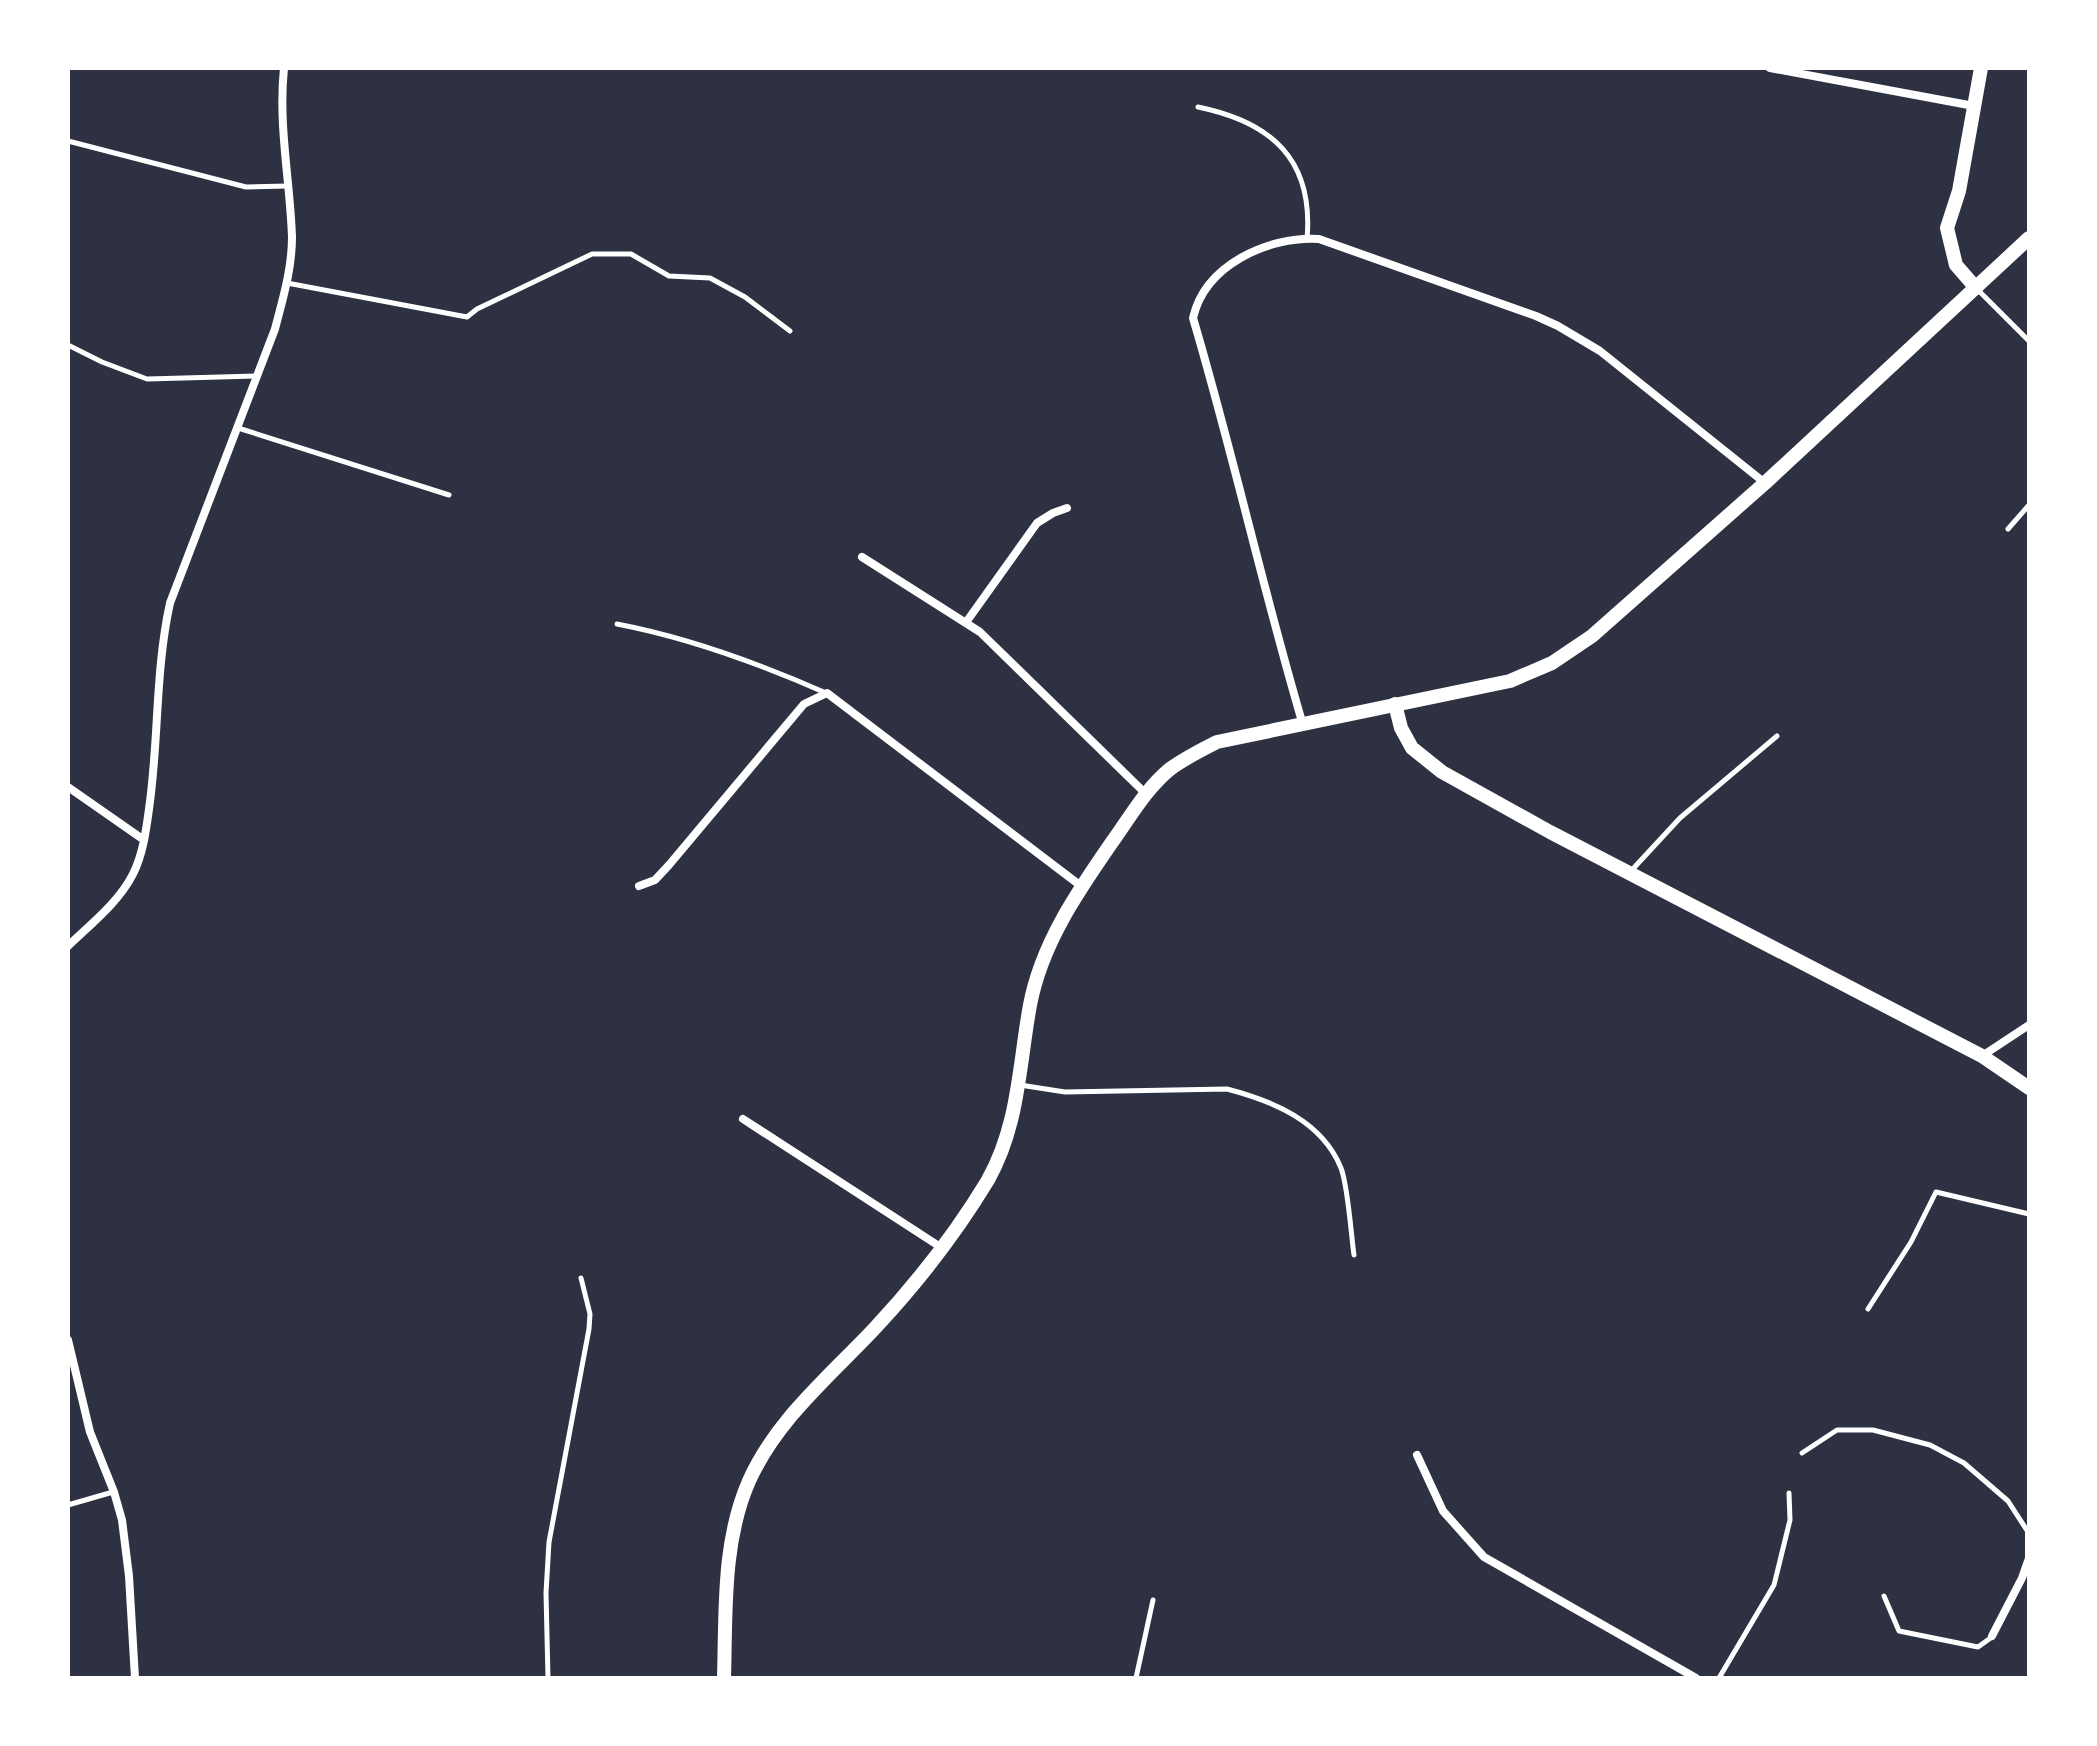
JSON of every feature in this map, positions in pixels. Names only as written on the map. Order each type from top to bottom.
[{"type":"main road","points":[[1976,288],[1956,265],[1947,228],[1959,191],[1981,68]]},
{"type":"main road","points":[[724,1678],[728,1570],[739,1509],[748,1483],[767,1447],[799,1404],[875,1327],[942,1248],[995,1166],[1013,1119],[1030,1004],[1044,955],[1081,886],[1146,794],[1171,769],[1217,742],[1510,681],[1552,663],[1592,636],[1765,483],[2029,238]]},
{"type":"main road","points":[[1395,704],[1401,728],[1412,748],[1442,772],[1982,1056],[2029,1088]]},
{"type":"street","points":[[68,946],[118,897],[133,876],[144,840],[156,762],[162,647],[170,603],[275,329],[287,283],[292,238],[281,117],[284,68]]},
{"type":"street","points":[[1770,68],[1974,106]]},
{"type":"street","points":[[1303,725],[1268,605],[1193,318],[1197,302],[1205,290],[1236,260],[1261,248],[1319,239],[1536,316],[1600,351],[1765,483]]},
{"type":"street","points":[[967,621],[1037,523],[1067,508]]},
{"type":"street","points":[[862,557],[967,621],[1146,794]]},
{"type":"street","points":[[639,886],[655,880],[669,865],[804,704],[827,693],[1081,886]]},
{"type":"street","points":[[68,787],[144,840]]},
{"type":"street","points":[[1982,1056],[2029,1025]]},
{"type":"street","points":[[743,1119],[942,1248]]},
{"type":"street","points":[[68,1340],[90,1432],[114,1492],[127,1548],[135,1678]]},
{"type":"street","points":[[1417,1455],[1443,1511],[1484,1557],[1696,1678]]},
{"type":"street","points":[[1992,1636],[2029,1558],[2028,1532]]},
{"type":"lane","points":[[1198,107],[1233,116],[1260,128],[1285,149],[1307,201],[1307,239]]},
{"type":"lane","points":[[68,141],[246,187],[288,186]]},
{"type":"lane","points":[[287,283],[467,317],[477,309],[592,254],[631,254],[669,276],[710,278],[745,297],[790,331]]},
{"type":"lane","points":[[1976,288],[2029,341]]},
{"type":"lane","points":[[68,345],[147,379],[256,376]]},
{"type":"lane","points":[[237,427],[449,495]]},
{"type":"lane","points":[[2008,529],[2029,505]]},
{"type":"lane","points":[[617,624],[726,653],[827,693]]},
{"type":"lane","points":[[1630,873],[1680,818],[1777,736]]},
{"type":"lane","points":[[1019,1085],[1065,1092],[1227,1089],[1252,1095],[1292,1113],[1310,1127],[1342,1169],[1354,1255]]},
{"type":"lane","points":[[1868,1309],[1911,1242],[1936,1192],[2029,1214]]},
{"type":"lane","points":[[548,1678],[546,1593],[549,1542],[589,1329],[590,1314],[581,1278]]},
{"type":"lane","points":[[1802,1453],[1837,1430],[1873,1430],[1930,1445],[1964,1463],[2008,1501],[2028,1532]]},
{"type":"lane","points":[[68,1505],[114,1492]]},
{"type":"lane","points":[[1719,1678],[1774,1585],[1790,1520],[1789,1493]]},
{"type":"lane","points":[[1884,1596],[1899,1631],[1978,1647],[1992,1636]]},
{"type":"lane","points":[[1136,1678],[1153,1600]]}]
